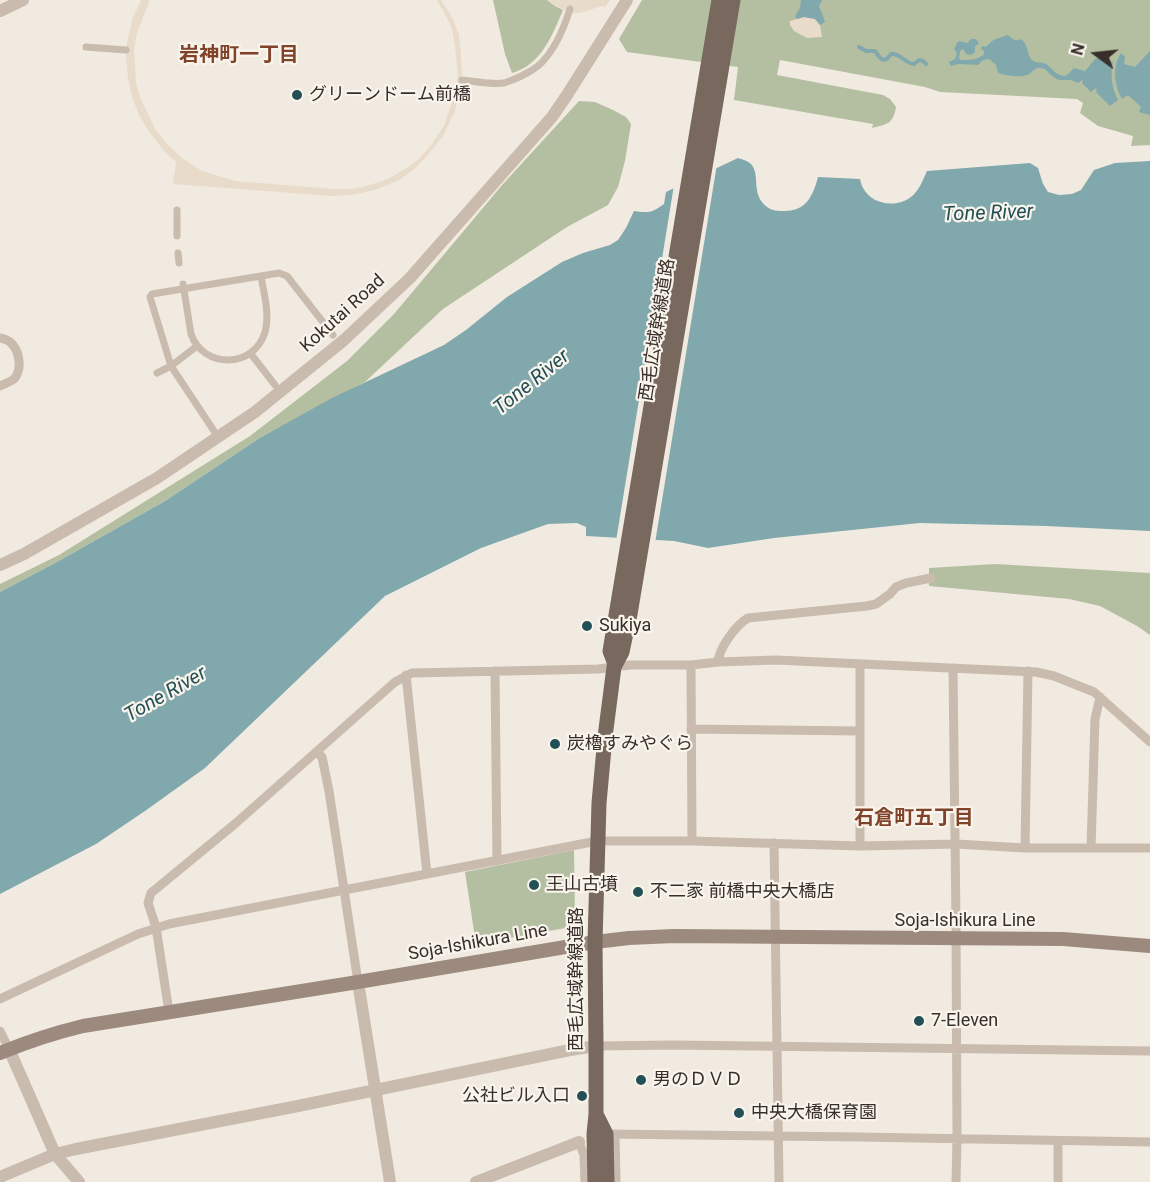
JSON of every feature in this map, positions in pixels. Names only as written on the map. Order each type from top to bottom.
[{"type":"main road","name":"西毛広域幹線道路","points":[[595,1182],[597,841],[605,737],[615,666],[622,652],[623,613],[719,0]]},
{"type":"main road","name":"西毛広域幹線道路","points":[[623,613],[733,0]]},
{"type":"main road","name":"Soja-Ishikura Line","points":[[4,1051],[72,1028],[629,938],[674,936],[1063,939],[1150,946]]},
{"type":"main road","name":"西毛広域幹線道路","points":[[596,1114],[611,1134],[608,1182]]},
{"type":"street","points":[[0,11],[22,0]]},
{"type":"street","name":"Kokutai Road","points":[[0,565],[24,554],[157,478],[255,412],[344,340],[410,278],[530,143],[567,95],[627,0]]},
{"type":"street","points":[[462,80],[497,84],[524,74],[537,66],[548,54],[563,29],[570,9]]},
{"type":"street","points":[[88,47],[126,50]]},
{"type":"street","points":[[177,210],[177,236]]},
{"type":"street","points":[[178,253],[179,263]]},
{"type":"street","points":[[214,431],[171,366],[150,297],[152,294],[183,286],[279,273],[286,276],[333,336]]},
{"type":"street","points":[[183,286],[191,334],[197,346],[218,359],[238,360],[256,350],[265,332],[266,302],[261,276]]},
{"type":"street","points":[[0,338],[12,344],[20,363],[18,373],[13,380],[0,386]]},
{"type":"street","points":[[157,373],[171,366],[197,346]]},
{"type":"street","points":[[251,354],[275,385]]},
{"type":"street","points":[[718,662],[725,644],[742,621],[748,618],[867,606],[876,604],[906,583],[931,578]]},
{"type":"street","points":[[169,1012],[156,927],[148,903],[151,893],[236,823],[406,675],[417,672],[598,669],[630,665],[691,665],[776,660],[1028,671],[1054,676],[1101,697],[1150,742]]},
{"type":"street","points":[[860,664],[860,846]]},
{"type":"street","points":[[691,665],[692,841]]},
{"type":"street","points":[[953,668],[956,844],[956,1182]]},
{"type":"street","points":[[495,671],[497,861]]},
{"type":"street","points":[[1025,848],[1028,671]]},
{"type":"street","points":[[406,675],[427,874]]},
{"type":"street","points":[[1091,848],[1095,719],[1101,697]]},
{"type":"street","points":[[691,729],[859,731]]},
{"type":"street","points":[[317,752],[322,757],[329,791],[390,1182]]},
{"type":"street","points":[[0,999],[156,927],[597,841],[1150,848]]},
{"type":"street","points":[[774,843],[779,1182]]},
{"type":"street","points":[[0,1030],[4,1051],[55,1154],[79,1182]]},
{"type":"street","points":[[0,1177],[55,1154],[76,1149],[596,1046],[1150,1051]]},
{"type":"street","points":[[616,1182],[611,1134],[1150,1142]]},
{"type":"street","points":[[1058,1141],[1058,1182]]},
{"type":"street","points":[[476,1182],[579,1142],[584,1155],[585,1182]]},
{"type":"green space","points":[[493,0],[547,0],[563,10],[550,39],[538,56],[522,69],[512,73],[505,54]]},
{"type":"green space","points":[[642,0],[1150,0],[1150,145],[1131,146],[1133,136],[1098,126],[1080,113],[1083,103],[1077,99],[940,92],[925,87],[780,60],[777,75],[883,95],[890,99],[896,107],[893,117],[886,124],[872,128],[873,124],[734,100],[738,67],[627,52],[619,39]]},
{"type":"green space","points":[[579,101],[595,102],[626,117],[631,124],[618,187],[608,205],[567,227],[443,309],[365,382],[258,439],[165,501],[0,592],[0,584],[59,555],[250,436],[347,361],[394,314],[503,184]]},
{"type":"green space","points":[[995,564],[1150,573],[1150,635],[1100,606],[1069,599],[929,586],[929,568]]},
{"type":"green space","points":[[574,850],[575,919],[566,928],[476,944],[465,872]]},
{"type":"shaded area","points":[[141,0],[150,0],[137,33],[134,50],[136,83],[140,97],[155,129],[168,145],[182,158],[202,171],[235,181],[352,189],[388,179],[419,159],[444,126],[458,76],[452,29],[437,0],[441,0],[453,19],[459,35],[462,84],[455,111],[443,136],[414,169],[399,180],[375,190],[331,196],[173,184],[176,162],[165,152],[140,117],[128,78],[127,43],[132,20]]},
{"type":"shaded area","points":[[547,0],[610,0],[605,7],[572,13]]},
{"type":"shaded area","points":[[804,17],[815,19],[820,25],[822,37],[807,38],[794,31],[790,21]]},
{"type":"water","points":[[801,0],[822,0],[819,6],[825,22],[820,25],[815,19],[804,17],[797,19],[795,16],[800,8]]},
{"type":"water","points":[[1007,35],[1015,40],[1021,39],[1030,58],[1034,61],[1046,64],[1062,75],[1066,76],[1074,68],[1085,71],[1096,58],[1113,62],[1112,82],[1118,100],[1110,106],[1096,92],[1096,88],[1091,92],[1082,80],[1078,83],[1058,79],[1042,68],[1035,69],[1024,76],[1016,76],[998,73],[996,65],[989,59],[983,60],[978,65],[951,66],[949,62],[955,59],[957,53],[954,49],[959,41],[967,43],[971,39],[976,39],[979,44],[975,46],[975,52],[971,55],[966,54],[963,49],[960,51],[961,60],[970,60],[984,54],[982,46],[986,47],[994,40]]},
{"type":"water","points":[[1150,51],[1150,115],[1139,112],[1141,107],[1128,95],[1122,99],[1115,76],[1116,64],[1121,53],[1125,57],[1124,64],[1135,67]]},
{"type":"water","name":"Tone River","points":[[738,158],[750,163],[754,168],[757,191],[762,202],[771,209],[782,211],[798,208],[808,201],[818,177],[860,179],[868,194],[888,204],[904,201],[916,192],[927,171],[1030,163],[1038,168],[1048,192],[1059,195],[1072,194],[1081,190],[1094,170],[1115,163],[1150,161],[1150,531],[920,523],[774,538],[708,548],[674,541],[586,536],[586,527],[577,523],[548,524],[481,548],[385,596],[205,768],[96,844],[0,894],[0,592],[165,501],[258,439],[332,398],[444,345],[507,297],[562,262],[618,240],[634,211],[653,211],[664,204],[666,192]]},
{"type":"pier","points":[[717,164],[655,543],[616,541],[674,185]]},
{"type":"waterway","points":[[859,47],[866,51],[875,51],[883,59],[894,54],[914,64],[919,60],[926,64]]},
{"type":"place","name":"グリーンドーム前橋","points":[[297,95]]},
{"type":"place","name":"Sukiya","points":[[587,626]]},
{"type":"place","name":"炭櫓すみやぐら","points":[[555,744]]},
{"type":"place","name":"王山古墳","points":[[534,885]]},
{"type":"place","name":"不二家 前橋中央大橋店","points":[[638,892]]},
{"type":"place","name":"7-Eleven","points":[[919,1021]]},
{"type":"place","name":"男のＤＶＤ","points":[[641,1080]]},
{"type":"place","name":"公社ビル入口","points":[[582,1096]]},
{"type":"place","name":"中央大橋保育園","points":[[739,1113]]},
{"type":"district","name":"岩神町一丁目","points":[[239,56]]},
{"type":"district","name":"石倉町五丁目","points":[[914,819]]}]
